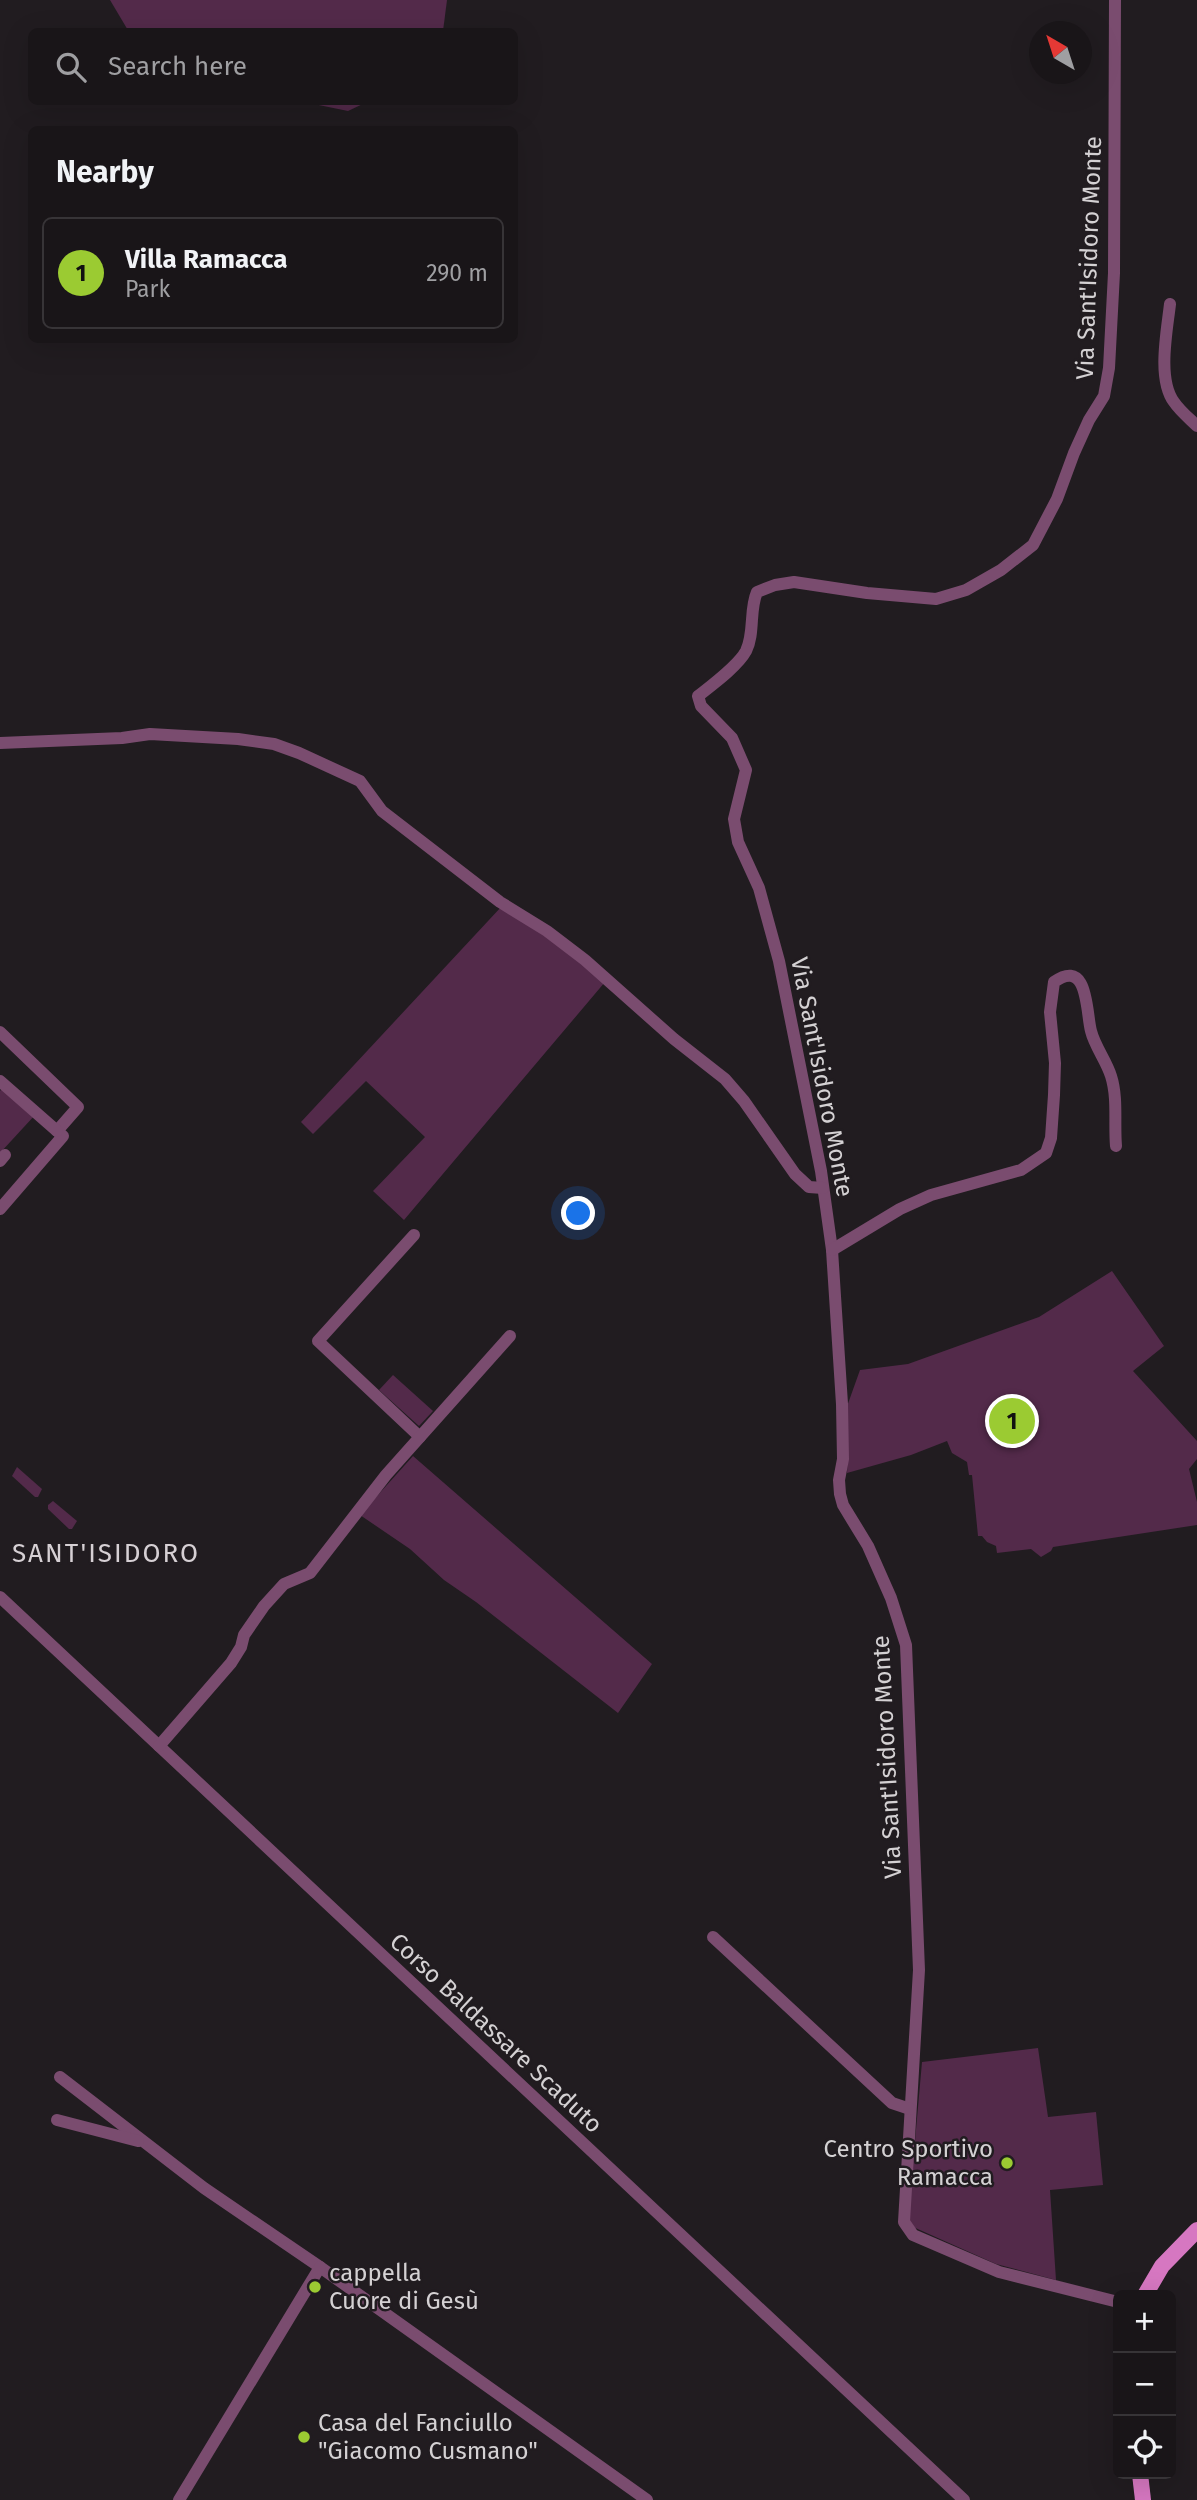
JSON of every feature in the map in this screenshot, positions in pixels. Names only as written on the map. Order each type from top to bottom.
[{"type":"main road","points":[[1148,2290],[1162,2266],[1197,2230]]},
{"type":"main road","points":[[1141,2479],[1143,2500]]},
{"type":"street","name":"Via Sant'Isidoro Monte","points":[[1113,2300],[999,2272],[913,2235],[908,2231],[903,2215],[919,1970],[906,1645],[891,1598],[873,1557],[843,1506],[840,1494],[839,1480],[844,1460],[843,1432],[832,1250],[823,1188],[779,961],[759,888],[738,842],[734,819],[742,796],[746,770],[732,738],[701,706],[698,696],[746,650],[752,603],[757,592],[794,582],[867,593],[936,599],[966,590],[1002,570],[1032,545],[1058,499],[1074,453],[1104,396],[1109,369],[1114,273],[1115,0]]},
{"type":"street","points":[[1170,304],[1165,343],[1166,382],[1172,401],[1197,426]]},
{"type":"street","points":[[0,743],[122,738],[150,734],[238,739],[274,744],[360,781],[382,811],[500,902],[547,931],[585,960],[674,1039],[725,1079],[744,1101],[795,1174],[808,1187],[823,1188]]},
{"type":"street","points":[[832,1250],[866,1228],[921,1200],[1021,1170],[1046,1153],[1051,1138],[1054,1095],[1051,996],[1054,982],[1062,976],[1070,976],[1080,982],[1087,996],[1091,1032],[1111,1074],[1114,1089],[1116,1146]]},
{"type":"street","points":[[0,1032],[78,1107],[57,1131]]},
{"type":"street","points":[[0,1081],[62,1136],[0,1209]]},
{"type":"street","points":[[414,1235],[318,1341],[420,1437]]},
{"type":"street","points":[[159,1746],[231,1663],[241,1647],[244,1634],[264,1606],[284,1584],[310,1573],[386,1475],[510,1336]]},
{"type":"street","name":"Corso Baldassare Scaduto","points":[[0,1597],[964,2500]]},
{"type":"street","points":[[713,1937],[892,2103],[910,2109]]},
{"type":"street","points":[[60,2077],[204,2188],[320,2267],[647,2500]]},
{"type":"street","points":[[57,2120],[148,2145]]},
{"type":"street","points":[[179,2500],[320,2267]]},
{"type":"shaded area","points":[[110,0],[447,0],[443,28],[127,28]]},
{"type":"shaded area","points":[[319,105],[361,105],[348,111]]},
{"type":"shaded area","points":[[502,906],[562,945],[605,982],[404,1220],[373,1191],[425,1137],[366,1081],[313,1134],[301,1122]]},
{"type":"shaded area","points":[[4,1086],[35,1115],[0,1153],[0,1091]]},
{"type":"shaded area","points":[[1112,1271],[1164,1346],[1133,1371],[1197,1441],[1197,1459],[1189,1469],[1197,1502],[1197,1525],[1053,1547],[1041,1557],[1031,1549],[997,1553],[996,1546],[978,1536],[972,1475],[969,1475],[967,1462],[952,1453],[947,1441],[911,1455],[847,1473],[845,1412],[860,1370],[908,1364],[1039,1317]]},
{"type":"shaded area","points":[[393,1375],[433,1411],[419,1426],[379,1390]]},
{"type":"shaded area","points":[[413,1456],[652,1664],[618,1713],[444,1580],[410,1549],[360,1515]]},
{"type":"shaded area","points":[[17,1467],[42,1489],[38,1497],[12,1476]]},
{"type":"shaded area","points":[[53,1501],[77,1521],[72,1529],[48,1509],[48,1505]]},
{"type":"shaded area","name":"Centro Sportivo Ramacca","points":[[1038,2048],[1048,2117],[1096,2112],[1103,2185],[1050,2190],[1056,2280],[996,2264],[911,2226],[908,2220],[922,2062]]},
{"type":"place","name":"Villa Ramacca","points":[[1012,1421]]},
{"type":"place","name":"Centro Sportivo Ramacca","points":[[1007,2163]]},
{"type":"place","name":"cappella Cuore di Gesù","points":[[315,2287]]},
{"type":"place","name":"Casa del Fanciullo \"Giacomo Cusmano\"","points":[[304,2437]]},
{"type":"district","name":"SANT'ISIDORO","points":[[106,1553]]}]
